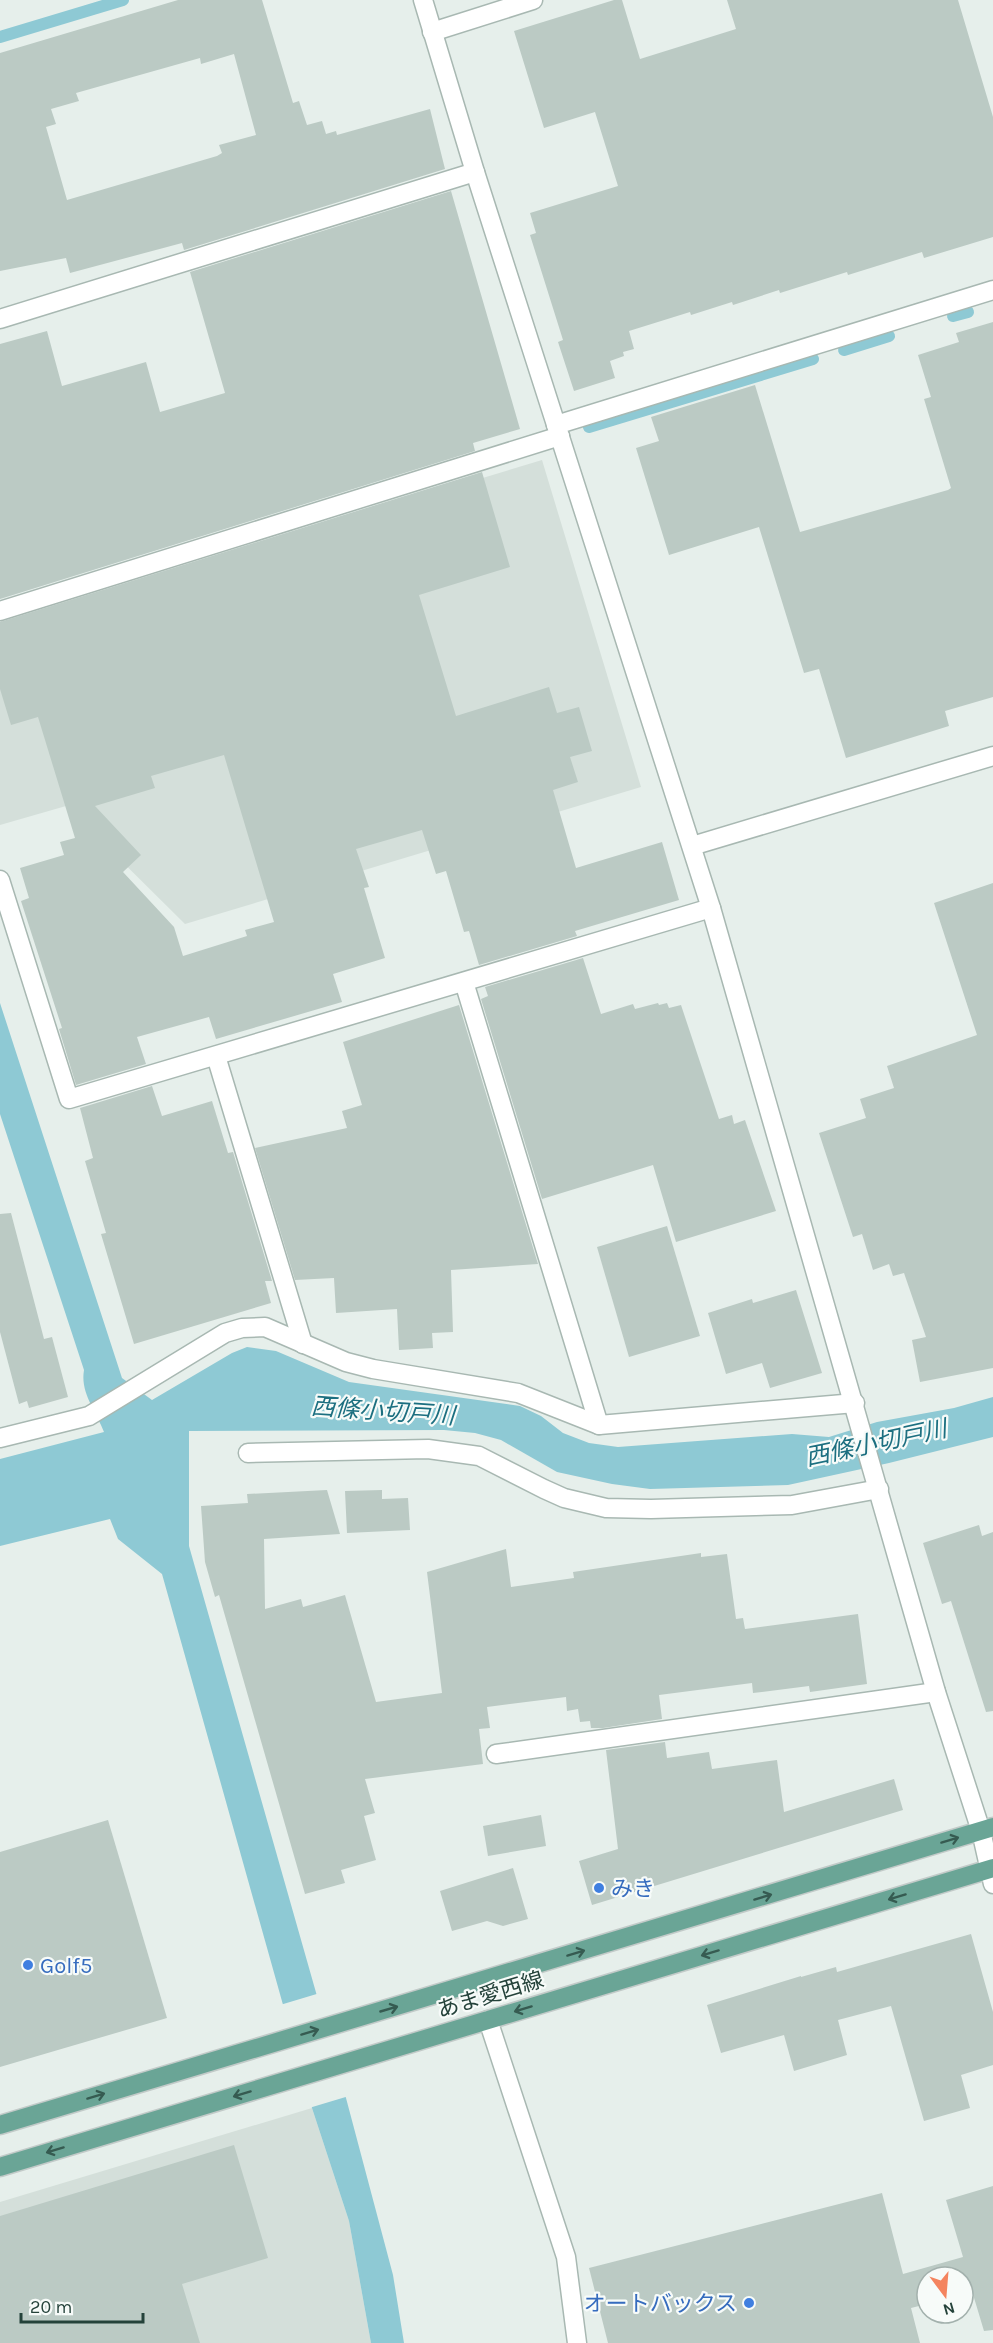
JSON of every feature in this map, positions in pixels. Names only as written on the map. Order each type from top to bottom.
[{"type":"main road","name":"あま愛西線","points":[[0,2125],[987,1829]]},
{"type":"main road","name":"あま愛西線","points":[[0,2167],[488,2020],[992,1874]]},
{"type":"street","points":[[423,0],[475,172],[711,908],[855,1403],[936,1692],[987,1829],[992,1874]]},
{"type":"street","points":[[432,32],[533,0]]},
{"type":"street","points":[[0,319],[475,172]]},
{"type":"street","points":[[0,611],[993,290]]},
{"type":"street","points":[[692,846],[993,756]]},
{"type":"street","points":[[0,880],[69,1099],[711,908]]},
{"type":"street","points":[[464,982],[599,1425]]},
{"type":"street","points":[[216,1056],[303,1344]]},
{"type":"street","points":[[0,1437],[89,1416],[225,1333],[242,1328],[265,1327],[346,1362],[373,1369],[518,1393],[599,1425],[855,1403]]},
{"type":"street","points":[[248,1453],[444,1450],[479,1456],[544,1490],[564,1498],[606,1508],[792,1505],[877,1481]]},
{"type":"street","points":[[496,1754],[936,1692]]},
{"type":"street","points":[[488,2020],[566,2257],[578,2343]]},
{"type":"shaded area","points":[[542,460],[641,787],[185,924],[66,806],[0,825],[0,624]]},
{"type":"shaded area","points":[[312,2108],[349,2221],[371,2343],[0,2343],[0,2202]]},
{"type":"water","name":"西條小切戸川","points":[[0,1003],[122,1378],[152,1400],[232,1353],[247,1347],[276,1351],[349,1382],[520,1406],[541,1416],[563,1433],[589,1443],[618,1447],[792,1434],[829,1437],[877,1422],[954,1408],[993,1397],[993,1437],[788,1485],[650,1489],[612,1484],[557,1472],[501,1440],[475,1433],[444,1430],[189,1431],[189,1546],[346,2098],[393,2275],[404,2343],[371,2343],[349,2221],[312,2108],[162,1574],[118,1539],[110,1519],[0,1546],[0,1459],[104,1432],[86,1394],[84,1370],[0,1114]]},
{"type":"pier","points":[[320,1993],[349,2096],[309,2108],[280,2005]]},
{"type":"building","points":[[178,0],[262,0],[293,103],[299,101],[307,125],[322,121],[326,134],[336,131],[337,135],[430,109],[445,169],[184,250],[182,243],[70,273],[66,258],[0,271],[0,53]],"holes":[[[234,54],[256,135],[219,145],[222,153],[217,156],[67,200],[46,127],[56,124],[51,109],[79,101],[76,93],[200,58],[201,64]]]},
{"type":"building","points":[[614,0],[622,0],[640,59],[736,29],[727,0],[958,0],[993,117],[993,237],[924,258],[922,252],[848,275],[847,272],[780,293],[779,290],[733,305],[732,302],[691,315],[690,312],[629,331],[634,349],[623,352],[624,356],[610,361],[615,378],[574,391],[558,342],[563,340],[530,235],[536,233],[530,213],[618,186],[595,112],[544,128],[514,31]]},
{"type":"building","points":[[451,191],[520,429],[473,443],[475,451],[0,599],[0,344],[47,331],[62,386],[146,362],[160,412],[225,393],[190,272]]},
{"type":"building","points":[[993,322],[993,697],[945,711],[949,726],[846,758],[819,669],[804,673],[759,527],[669,555],[636,448],[659,441],[651,417],[755,385],[800,532],[948,490],[951,488],[924,399],[931,397],[918,355],[959,342],[956,333]]},
{"type":"building","points":[[482,472],[510,567],[419,595],[456,716],[549,687],[557,713],[579,707],[592,751],[570,757],[578,782],[553,790],[576,868],[662,842],[679,900],[575,931],[577,936],[479,965],[469,931],[464,932],[446,871],[436,874],[422,830],[356,849],[369,887],[364,888],[385,958],[333,974],[342,1002],[216,1039],[209,1017],[137,1037],[146,1064],[76,1085],[59,1029],[62,1028],[21,901],[29,898],[20,868],[64,855],[60,842],[75,838],[38,717],[11,725],[0,689],[0,622]],"holes":[[[224,755],[274,922],[245,930],[247,936],[183,956],[174,927],[123,872],[141,855],[95,806],[155,788],[151,776]]]},
{"type":"building","points":[[993,883],[993,1368],[920,1382],[912,1340],[926,1337],[904,1273],[893,1276],[889,1264],[873,1270],[862,1234],[853,1237],[819,1133],[866,1118],[860,1099],[894,1088],[887,1066],[977,1035],[934,903]]},
{"type":"building","points":[[583,958],[601,1014],[633,1004],[635,1009],[658,1003],[659,1005],[667,1003],[669,1008],[681,1005],[719,1119],[732,1115],[734,1124],[745,1120],[776,1211],[676,1242],[653,1165],[542,1199],[481,999],[488,996],[485,987]]},
{"type":"building","points":[[459,1005],[538,1264],[451,1270],[453,1332],[432,1333],[433,1348],[399,1350],[397,1309],[336,1313],[334,1278],[295,1280],[255,1148],[347,1128],[342,1111],[362,1105],[343,1042]]},
{"type":"building","points":[[152,1086],[162,1116],[212,1101],[228,1153],[233,1152],[272,1281],[265,1281],[271,1303],[134,1344],[101,1234],[106,1233],[85,1161],[93,1158],[80,1108]]},
{"type":"building","points":[[11,1213],[44,1339],[52,1337],[68,1397],[29,1408],[27,1401],[19,1404],[0,1332],[0,1214]]},
{"type":"building","points":[[667,1226],[700,1336],[629,1357],[597,1247]]},
{"type":"building","points":[[796,1290],[822,1373],[770,1388],[762,1363],[726,1374],[708,1313],[752,1299],[753,1303]]},
{"type":"building","points":[[327,1490],[340,1534],[264,1539],[265,1609],[301,1599],[303,1607],[345,1595],[376,1702],[442,1693],[427,1572],[506,1549],[511,1587],[574,1578],[573,1572],[701,1553],[701,1557],[727,1554],[736,1619],[743,1618],[745,1629],[858,1614],[867,1684],[810,1692],[809,1686],[753,1693],[752,1683],[659,1695],[662,1719],[603,1728],[591,1728],[590,1721],[580,1722],[578,1709],[567,1711],[566,1697],[487,1707],[490,1728],[479,1729],[483,1764],[365,1779],[375,1813],[364,1816],[376,1860],[341,1870],[345,1883],[305,1894],[219,1595],[215,1597],[205,1562],[201,1506],[248,1503],[247,1494]]},
{"type":"building","points":[[382,1490],[382,1499],[408,1498],[410,1530],[347,1533],[345,1491]]},
{"type":"building","points":[[979,1525],[982,1536],[993,1532],[993,1711],[986,1712],[951,1601],[942,1604],[923,1543]]},
{"type":"building","points":[[665,1742],[667,1758],[709,1752],[712,1769],[777,1760],[784,1812],[894,1779],[903,1810],[592,1905],[579,1861],[618,1849],[606,1750]]},
{"type":"building","points":[[541,1815],[546,1846],[488,1856],[483,1826]]},
{"type":"building","points":[[108,1820],[167,2018],[0,2067],[0,1852]]},
{"type":"building","points":[[513,1868],[528,1919],[503,1926],[487,1921],[452,1931],[440,1891]]},
{"type":"building","points":[[971,1934],[993,2012],[993,2065],[961,2075],[970,2108],[924,2121],[891,2006],[838,2020],[847,2055],[794,2071],[784,2035],[721,2053],[707,2005],[801,1976],[836,1967],[837,1972]]},
{"type":"building","points":[[234,2145],[268,2258],[182,2284],[200,2343],[0,2343],[0,2216]]},
{"type":"building","points":[[993,2186],[993,2330],[984,2331],[975,2301],[975,2265],[935,2265],[963,2257],[946,2200]]},
{"type":"building","points":[[882,2193],[903,2274],[915,2271],[915,2307],[911,2308],[920,2343],[608,2343],[589,2268]]},
{"type":"waterway","points":[[0,37],[123,0]]},
{"type":"waterway","points":[[953,316],[968,312]]},
{"type":"waterway","points":[[844,350],[889,336]]},
{"type":"waterway","points":[[589,427],[813,359]]},
{"type":"place","name":"みき","points":[[599,1888]]},
{"type":"place","name":"Golf5","points":[[28,1965]]},
{"type":"place","name":"オートバックス","points":[[749,2303]]}]
